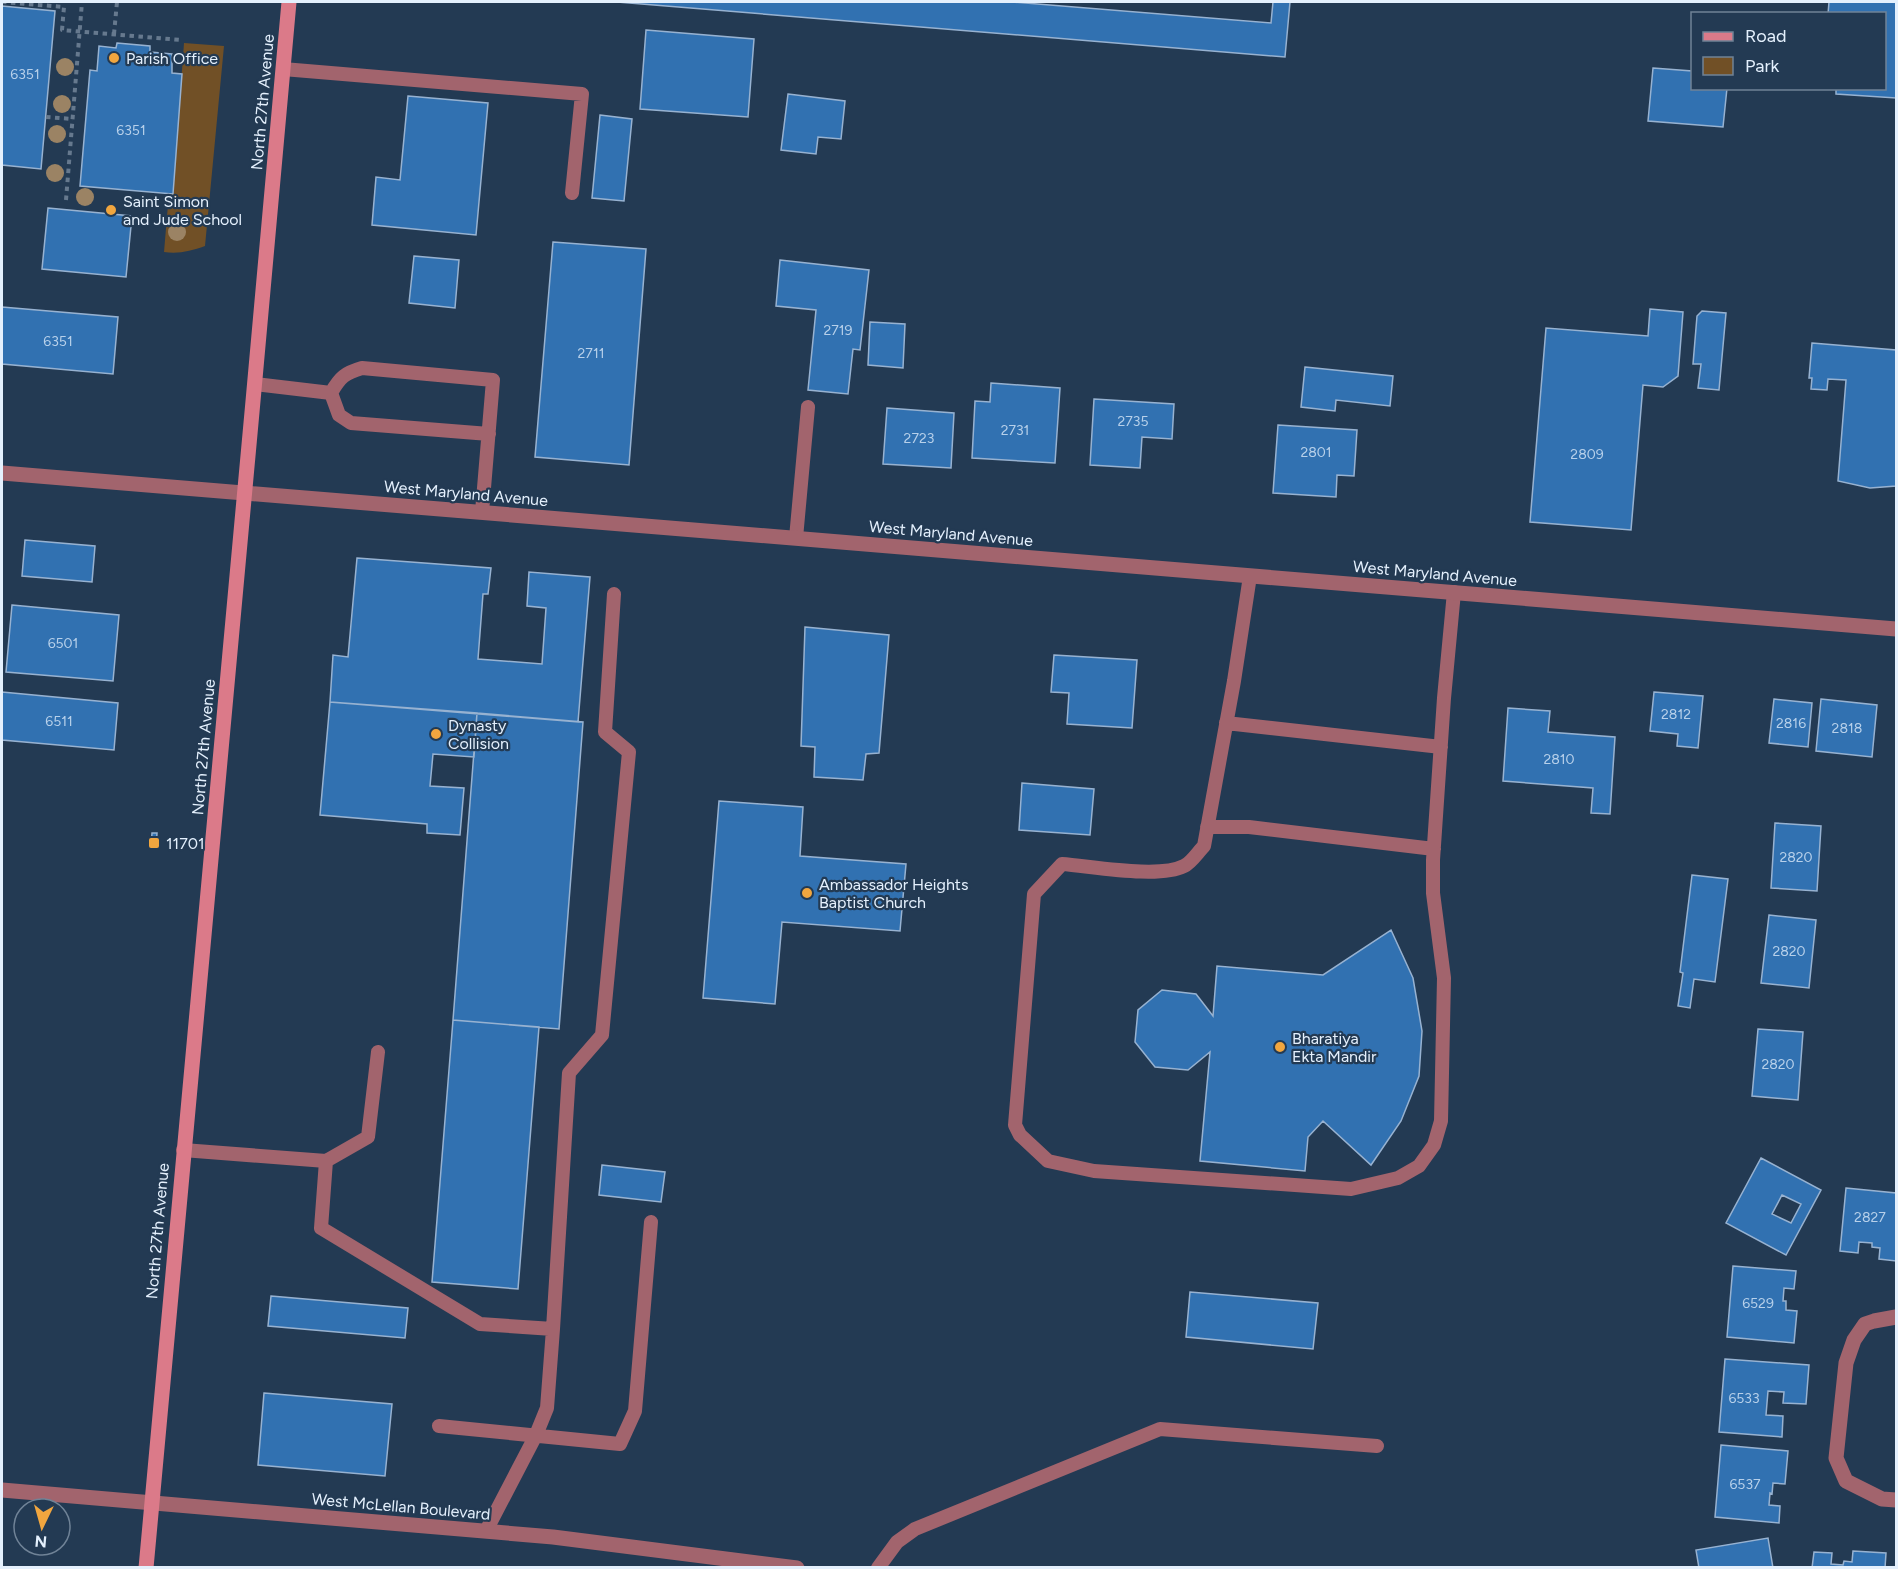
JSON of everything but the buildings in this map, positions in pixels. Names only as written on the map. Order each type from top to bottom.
[{"type":"main road","name":"North 27th Avenue","points":[[146,1568],[289,2]]},
{"type":"street","name":"West Maryland Avenue","points":[[2,473],[1896,629]]},
{"type":"street","points":[[1896,1317],[1865,1324],[1854,1340],[1846,1363],[1836,1458],[1846,1480],[1881,1499],[1896,1500]]},
{"type":"street","name":"West McLellan Boulevard","points":[[2,1490],[554,1537],[797,1568]]},
{"type":"lane","points":[[283,69],[582,94],[572,193]]},
{"type":"lane","points":[[482,512],[489,434],[493,380],[362,368],[339,379],[331,393],[339,415],[351,423],[489,434]]},
{"type":"lane","points":[[255,384],[331,393]]},
{"type":"lane","points":[[796,538],[808,407]]},
{"type":"lane","points":[[1250,576],[1204,846],[1185,866],[1168,871],[1140,871],[1062,864],[1034,894],[1016,1125],[1020,1135],[1047,1161],[1094,1171],[1352,1189],[1398,1178],[1419,1166],[1434,1144],[1441,1120],[1444,978],[1433,893],[1434,849],[1454,592]]},
{"type":"lane","points":[[486,1531],[548,1408],[569,1073],[603,1035],[629,752],[605,732],[614,594]]},
{"type":"lane","points":[[1226,723],[1441,747]]},
{"type":"lane","points":[[1208,827],[1249,827],[1434,849]]},
{"type":"lane","points":[[183,1150],[326,1161],[368,1137],[378,1052]]},
{"type":"lane","points":[[326,1161],[321,1228],[480,1324],[553,1329]]},
{"type":"lane","points":[[438,1426],[620,1444],[635,1411],[651,1222]]},
{"type":"lane","points":[[878,1568],[897,1542],[915,1529],[1160,1429],[1377,1446]]},
{"type":"path","points":[[2,2],[64,7],[62,30],[181,40]]},
{"type":"path","points":[[66,200],[82,2]]},
{"type":"path","points":[[114,34],[117,2]]},
{"type":"path","points":[[46,117],[73,119]]},
{"type":"green space","points":[[184,43],[224,46],[205,246],[185,252],[169,253],[164,252],[169,193],[173,193]]},
{"type":"place","name":"Parish Office","points":[[114,58]]},
{"type":"place","name":"Saint Simon and Jude School","points":[[111,210]]},
{"type":"place","name":"Dynasty Collision","points":[[436,734]]},
{"type":"place","name":"11701","points":[[154,843]]},
{"type":"place","name":"Ambassador Heights Baptist Church","points":[[807,893]]},
{"type":"place","name":"Bharatiya Ekta Mandir","points":[[1280,1047]]}]
